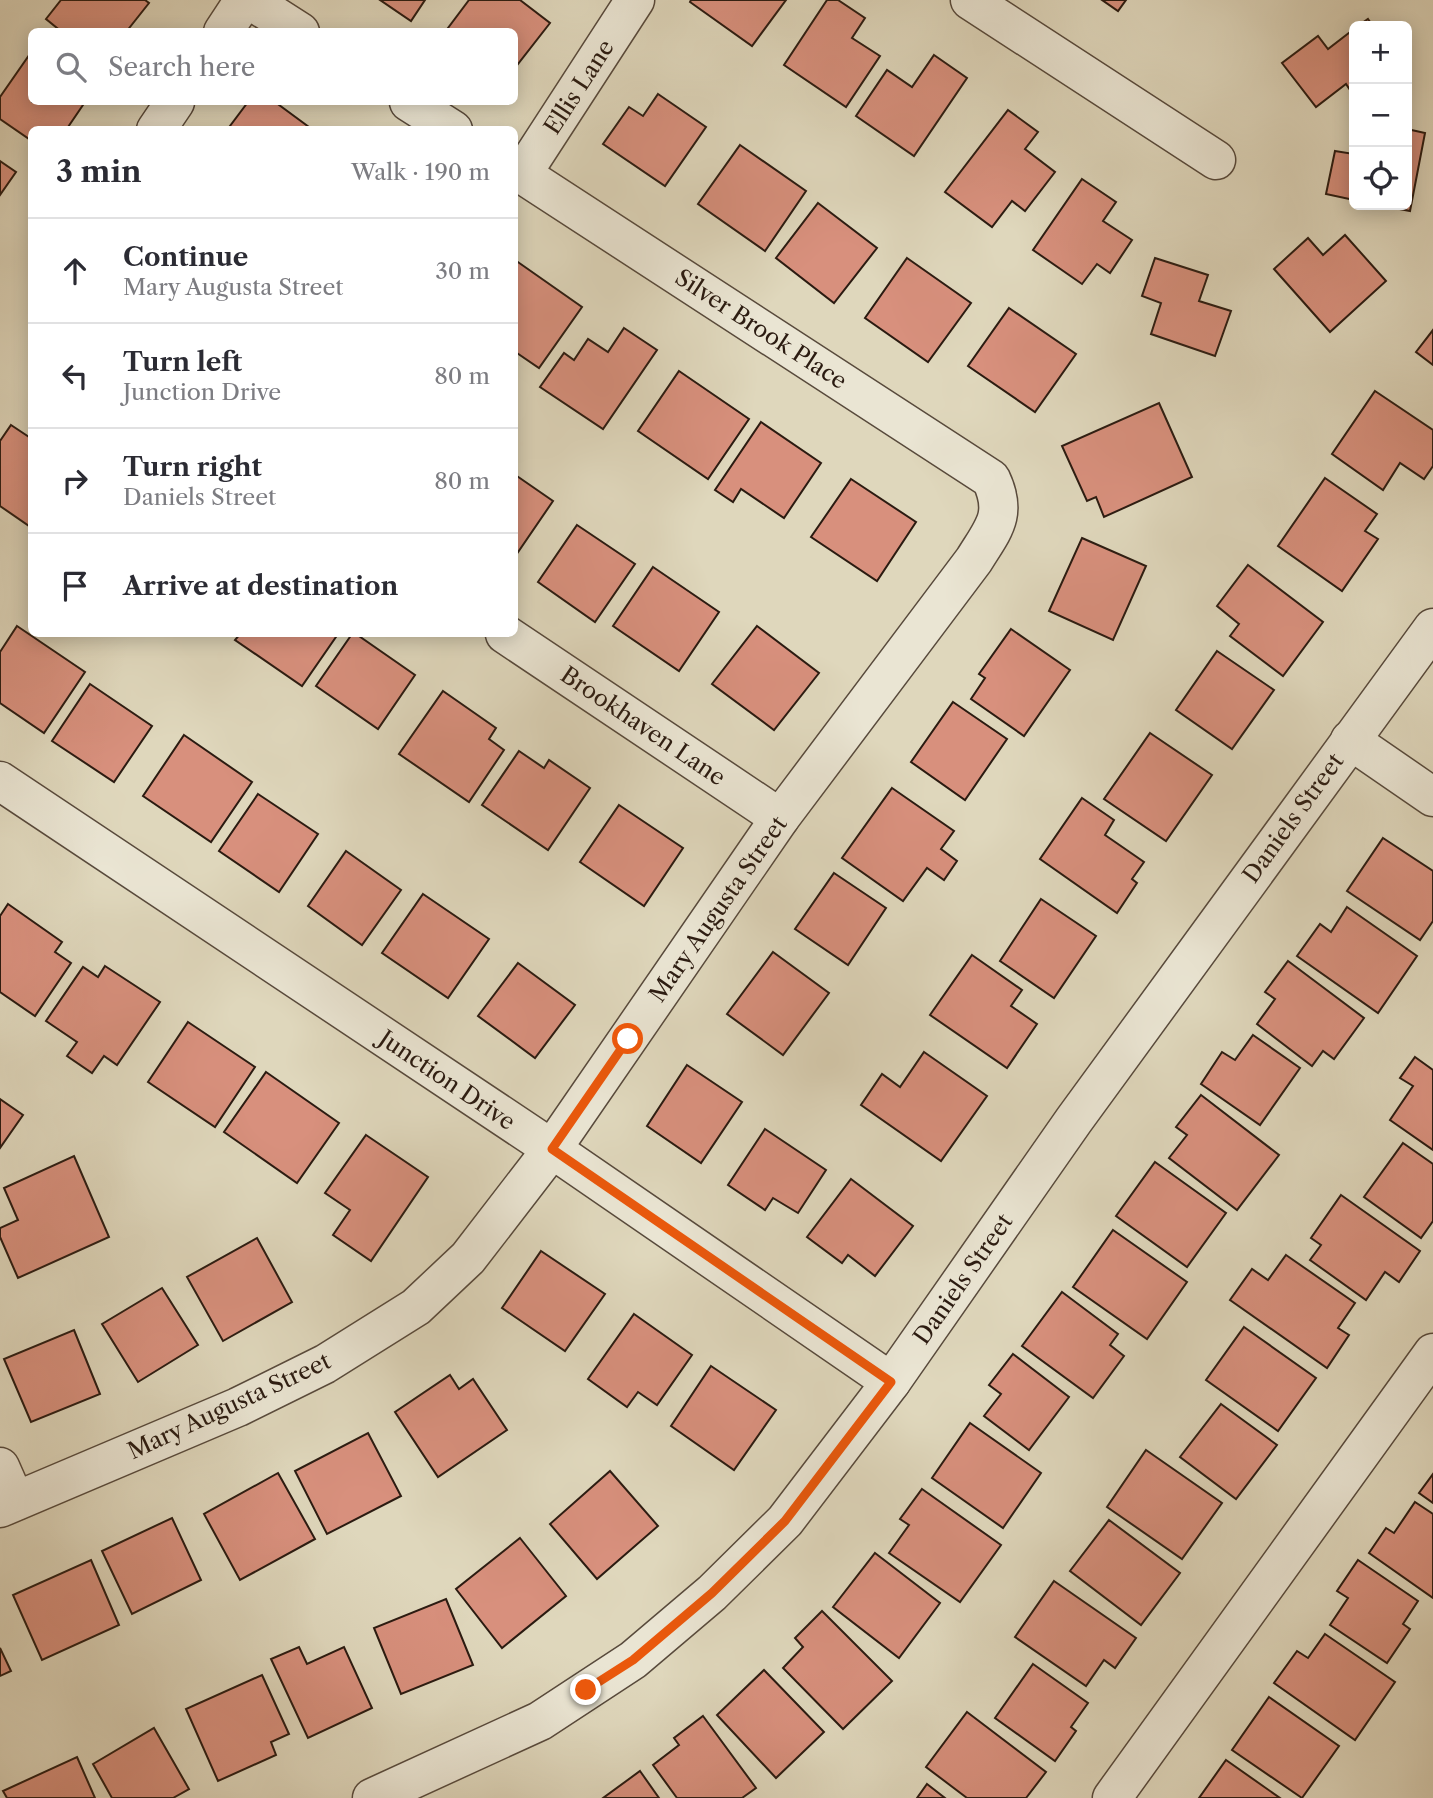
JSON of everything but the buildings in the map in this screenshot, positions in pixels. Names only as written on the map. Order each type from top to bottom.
[{"type":"street","points":[[226,28],[244,0]]},
{"type":"street","points":[[250,0],[294,28]]},
{"type":"street","name":"Ellis Lane","points":[[518,171],[635,0]]},
{"type":"street","points":[[970,0],[1216,160]]},
{"type":"street","points":[[159,126],[173,105]]},
{"type":"street","points":[[414,105],[447,126]]},
{"type":"street","name":"Silver Brook Place","points":[[518,171],[991,480],[999,496]]},
{"type":"street","name":"Mary Augusta Street","points":[[5,1492],[238,1407],[325,1364],[416,1307],[468,1258],[552,1149],[780,818],[974,560],[998,522],[999,496]]},
{"type":"street","name":"Daniels Street","points":[[372,1798],[540,1721],[633,1660],[712,1593],[785,1521],[891,1382],[1074,1120],[1433,628]]},
{"type":"street","name":"Brookhaven Lane","points":[[509,637],[780,818]]},
{"type":"street","points":[[1350,740],[1433,797]]},
{"type":"street","name":"Junction Drive","points":[[0,781],[552,1149],[891,1382]]},
{"type":"street","points":[[1112,1798],[1433,1353]]},
{"type":"route","points":[[586,1690],[633,1660],[712,1593],[785,1521],[891,1382],[552,1149],[628,1039]]}]
